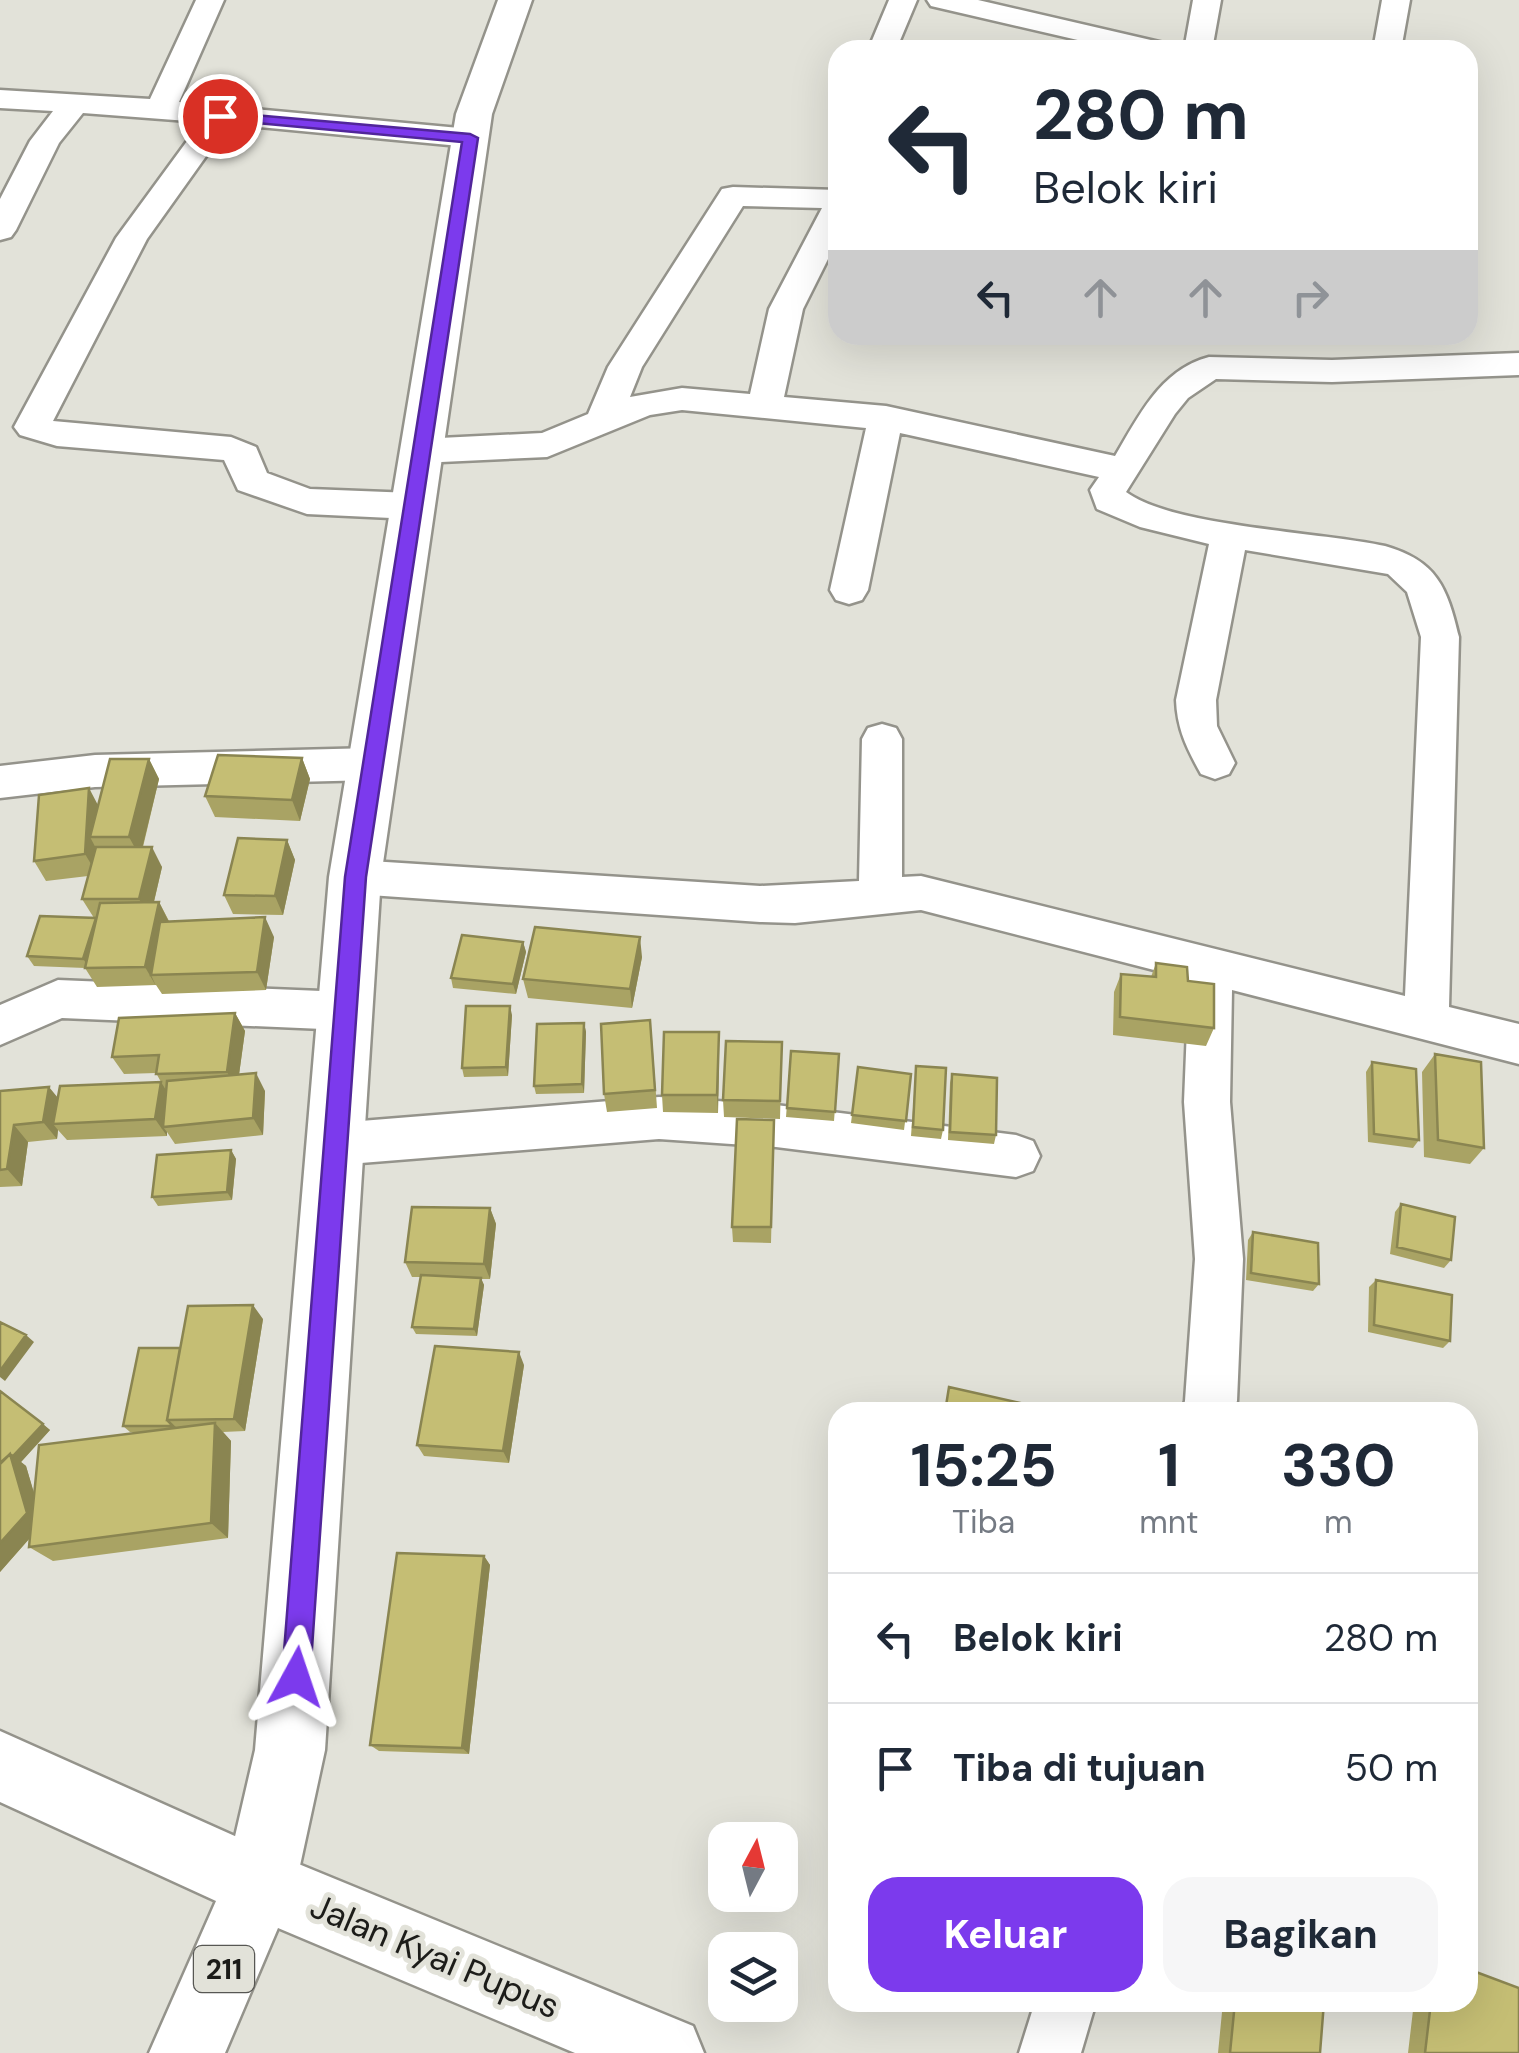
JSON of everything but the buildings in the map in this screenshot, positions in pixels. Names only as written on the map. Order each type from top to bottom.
[{"type":"main road","points":[[260,1884],[290,1750],[355,877],[474,114],[514,0]]},
{"type":"main road","name":"Jalan Kyai Pupus","points":[[0,1766],[260,1884],[666,2053]]},
{"type":"main road","name":"211","points":[[187,2053],[260,1884]]},
{"type":"street","points":[[160,109],[210,0]]},
{"type":"street","points":[[886,40],[903,0]]},
{"type":"street","points":[[941,0],[1115,40]]},
{"type":"street","points":[[1200,40],[1207,0]]},
{"type":"street","points":[[1389,40],[1396,0]]},
{"type":"street","points":[[0,99],[76,102],[470,138]]},
{"type":"street","points":[[0,230],[45,142],[76,102]]},
{"type":"street","points":[[220,116],[132,238],[32,427],[57,434],[232,449],[242,455],[251,481],[307,501],[412,506]]},
{"type":"street","points":[[604,418],[625,367],[734,196],[828,199]]},
{"type":"street","points":[[764,407],[786,309],[828,227]]},
{"type":"street","points":[[1198,345],[1209,368]]},
{"type":"street","points":[[1426,1022],[1440,638],[1421,583],[1406,568],[1374,557],[1230,534],[1118,507],[1110,500],[1108,490],[1126,470],[1160,408],[1176,390],[1209,368],[1332,370],[1519,364]]},
{"type":"street","points":[[420,451],[547,444],[644,404],[682,399],[886,418],[1126,470]]},
{"type":"street","points":[[849,590],[886,418]]},
{"type":"street","points":[[1215,763],[1197,726],[1196,700],[1230,534]]},
{"type":"street","points":[[880,894],[884,851],[878,778],[882,738]]},
{"type":"street","points":[[0,782],[95,771],[372,764]]},
{"type":"street","points":[[355,877],[795,905],[921,893],[1519,1044]]},
{"type":"street","points":[[1210,965],[1207,1102],[1220,1259],[1211,1402]]},
{"type":"street","points":[[0,1026],[58,999],[346,1011]]},
{"type":"street","points":[[336,1144],[659,1118],[814,1130],[1016,1156]]},
{"type":"street","points":[[1050,2053],[1063,2012]]},
{"type":"route","points":[[220,116],[470,138],[355,877],[296,1677]]}]
